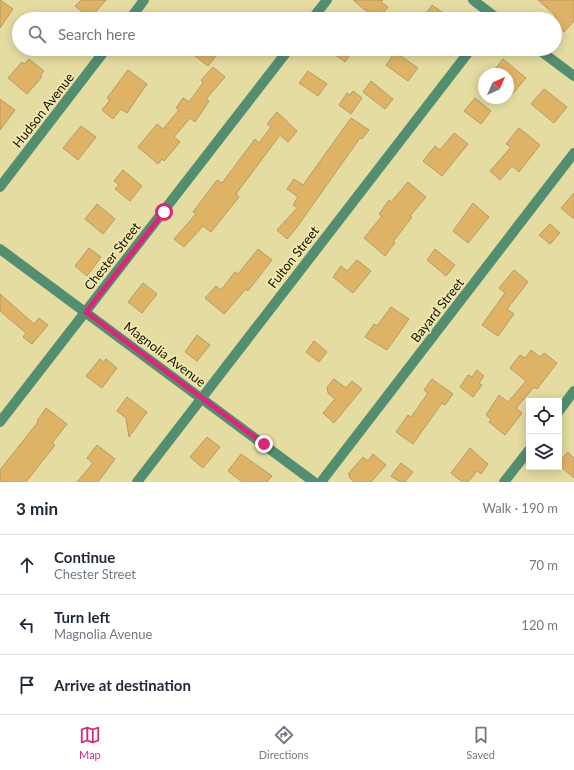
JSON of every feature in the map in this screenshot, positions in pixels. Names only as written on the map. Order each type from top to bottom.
[{"type":"street","points":[[135,12],[144,0]]},
{"type":"street","points":[[318,12],[327,0]]},
{"type":"street","points":[[473,0],[488,12]]},
{"type":"street","name":"Hudson Avenue","points":[[0,188],[101,56]]},
{"type":"street","name":"Chester Street","points":[[0,422],[284,56]]},
{"type":"street","name":"Fulton Street","points":[[137,482],[466,56]]},
{"type":"street","points":[[547,56],[574,76]]},
{"type":"street","name":"Bayard Street","points":[[321,482],[574,153]]},
{"type":"street","name":"Magnolia Avenue","points":[[0,249],[314,482]]},
{"type":"street","points":[[562,407],[574,391]]},
{"type":"street","points":[[504,482],[526,454]]},
{"type":"building","points":[[0,0],[13,9],[0,28]]},
{"type":"building","points":[[81,0],[106,0],[95,12],[82,12],[75,6]]},
{"type":"building","points":[[353,0],[383,0],[381,2],[388,7],[384,12],[376,12],[374,10],[373,12],[367,12]]},
{"type":"building","points":[[538,0],[574,0],[574,21],[564,32],[562,30],[562,12],[552,12]]},
{"type":"building","points":[[432,5],[442,12],[427,12]]},
{"type":"building","points":[[195,56],[216,56],[208,66]]},
{"type":"building","points":[[337,56],[349,56],[345,62]]},
{"type":"building","points":[[392,56],[401,56],[418,68],[408,81],[386,65]]},
{"type":"building","points":[[29,59],[44,71],[40,76],[42,77],[27,94],[8,78],[22,62],[24,64]]},
{"type":"building","points":[[503,59],[514,68],[496,68]]},
{"type":"building","points":[[213,67],[225,77],[206,99],[209,101],[195,122],[190,118],[174,137],[180,142],[164,161],[162,159],[158,164],[138,147],[157,124],[163,129],[179,110],[176,108],[183,98],[189,102],[203,83],[201,80]]},
{"type":"building","points":[[514,68],[526,78],[514,92]]},
{"type":"building","points":[[128,70],[147,84],[127,113],[121,109],[113,119],[102,110],[110,100],[107,98]]},
{"type":"building","points":[[308,71],[327,84],[318,96],[299,83]]},
{"type":"building","points":[[371,81],[393,99],[385,109],[363,92]]},
{"type":"building","points":[[544,89],[567,107],[554,123],[531,104]]},
{"type":"building","points":[[353,91],[362,98],[351,114],[339,105],[347,93],[350,95]]},
{"type":"building","points":[[475,98],[478,100],[478,104],[482,104],[491,111],[481,124],[464,111]]},
{"type":"building","points":[[0,99],[15,110],[0,130]]},
{"type":"building","points":[[277,112],[297,131],[288,142],[280,135],[236,194],[239,197],[211,232],[203,226],[184,247],[174,239],[196,214],[193,212],[217,180],[222,183],[255,139],[259,143],[271,127],[267,124]]},
{"type":"building","points":[[351,118],[369,130],[362,139],[360,138],[287,239],[277,230],[297,208],[293,205],[298,197],[287,189],[294,179],[303,185]]},
{"type":"building","points":[[81,126],[96,137],[78,160],[63,148]]},
{"type":"building","points":[[519,128],[540,145],[519,172],[512,166],[500,180],[490,171],[511,147],[506,144]]},
{"type":"building","points":[[454,133],[468,144],[442,176],[423,161],[435,146],[440,150]]},
{"type":"building","points":[[123,170],[142,186],[130,201],[115,189],[119,185],[114,181]]},
{"type":"building","points":[[408,182],[426,197],[410,216],[412,217],[393,242],[395,243],[385,256],[364,238],[382,216],[379,214],[389,200],[391,202]]},
{"type":"building","points":[[574,193],[574,219],[561,208]]},
{"type":"building","points":[[473,203],[489,217],[468,243],[453,231]]},
{"type":"building","points":[[97,204],[115,219],[103,234],[85,219]]},
{"type":"building","points":[[550,224],[560,233],[550,244],[539,235]]},
{"type":"building","points":[[89,248],[101,257],[87,276],[75,266]]},
{"type":"building","points":[[258,249],[272,260],[248,291],[246,289],[224,314],[205,298],[216,286],[221,290],[235,272],[238,274]]},
{"type":"building","points":[[435,249],[455,265],[446,276],[427,260]]},
{"type":"building","points":[[357,260],[371,271],[353,293],[333,277],[341,266],[347,271]]},
{"type":"building","points":[[514,270],[528,282],[507,309],[514,314],[498,336],[482,325],[505,293],[499,288]]},
{"type":"building","points":[[143,283],[157,294],[142,313],[128,302]]},
{"type":"building","points":[[0,294],[34,324],[39,318],[48,325],[32,344],[23,337],[26,333],[0,311]]},
{"type":"building","points":[[391,307],[409,319],[387,350],[365,337],[374,324],[377,326]]},
{"type":"building","points":[[197,335],[210,345],[197,361],[185,352]]},
{"type":"building","points":[[314,341],[327,352],[319,362],[306,352]]},
{"type":"building","points":[[531,350],[540,357],[544,353],[557,363],[537,389],[534,387],[516,408],[522,413],[505,435],[489,422],[491,419],[486,415],[499,395],[508,402],[526,381],[510,368],[520,355],[525,358]]},
{"type":"building","points":[[100,359],[104,362],[106,359],[117,368],[102,388],[86,376]]},
{"type":"building","points":[[477,370],[484,376],[479,383],[482,385],[473,397],[460,387],[468,375],[472,377]]},
{"type":"building","points":[[334,379],[346,388],[352,381],[362,389],[334,423],[323,413],[335,399],[328,393],[327,387]]},
{"type":"building","points":[[432,379],[453,394],[445,405],[442,403],[413,444],[396,432],[408,415],[411,417],[428,393],[424,390]]},
{"type":"building","points":[[127,397],[147,412],[129,437],[126,418],[117,411]]},
{"type":"building","points":[[46,408],[67,424],[52,443],[55,445],[26,482],[0,482],[0,470],[38,422],[37,421]]},
{"type":"building","points":[[207,437],[220,447],[203,468],[190,457]]},
{"type":"building","points":[[97,445],[115,459],[98,482],[77,482],[93,463],[87,458]]},
{"type":"building","points":[[470,448],[488,464],[481,474],[477,471],[468,482],[462,482],[451,473]]},
{"type":"building","points":[[568,452],[574,458],[574,478],[562,468],[562,458]]},
{"type":"building","points":[[241,454],[272,476],[267,482],[242,482],[228,471]]},
{"type":"building","points":[[373,454],[386,465],[371,482],[354,482],[348,474],[363,457],[368,461]]},
{"type":"building","points":[[401,463],[413,472],[405,482],[400,482],[391,476]]},
{"type":"route","points":[[164,212],[86,312],[264,444]]}]
